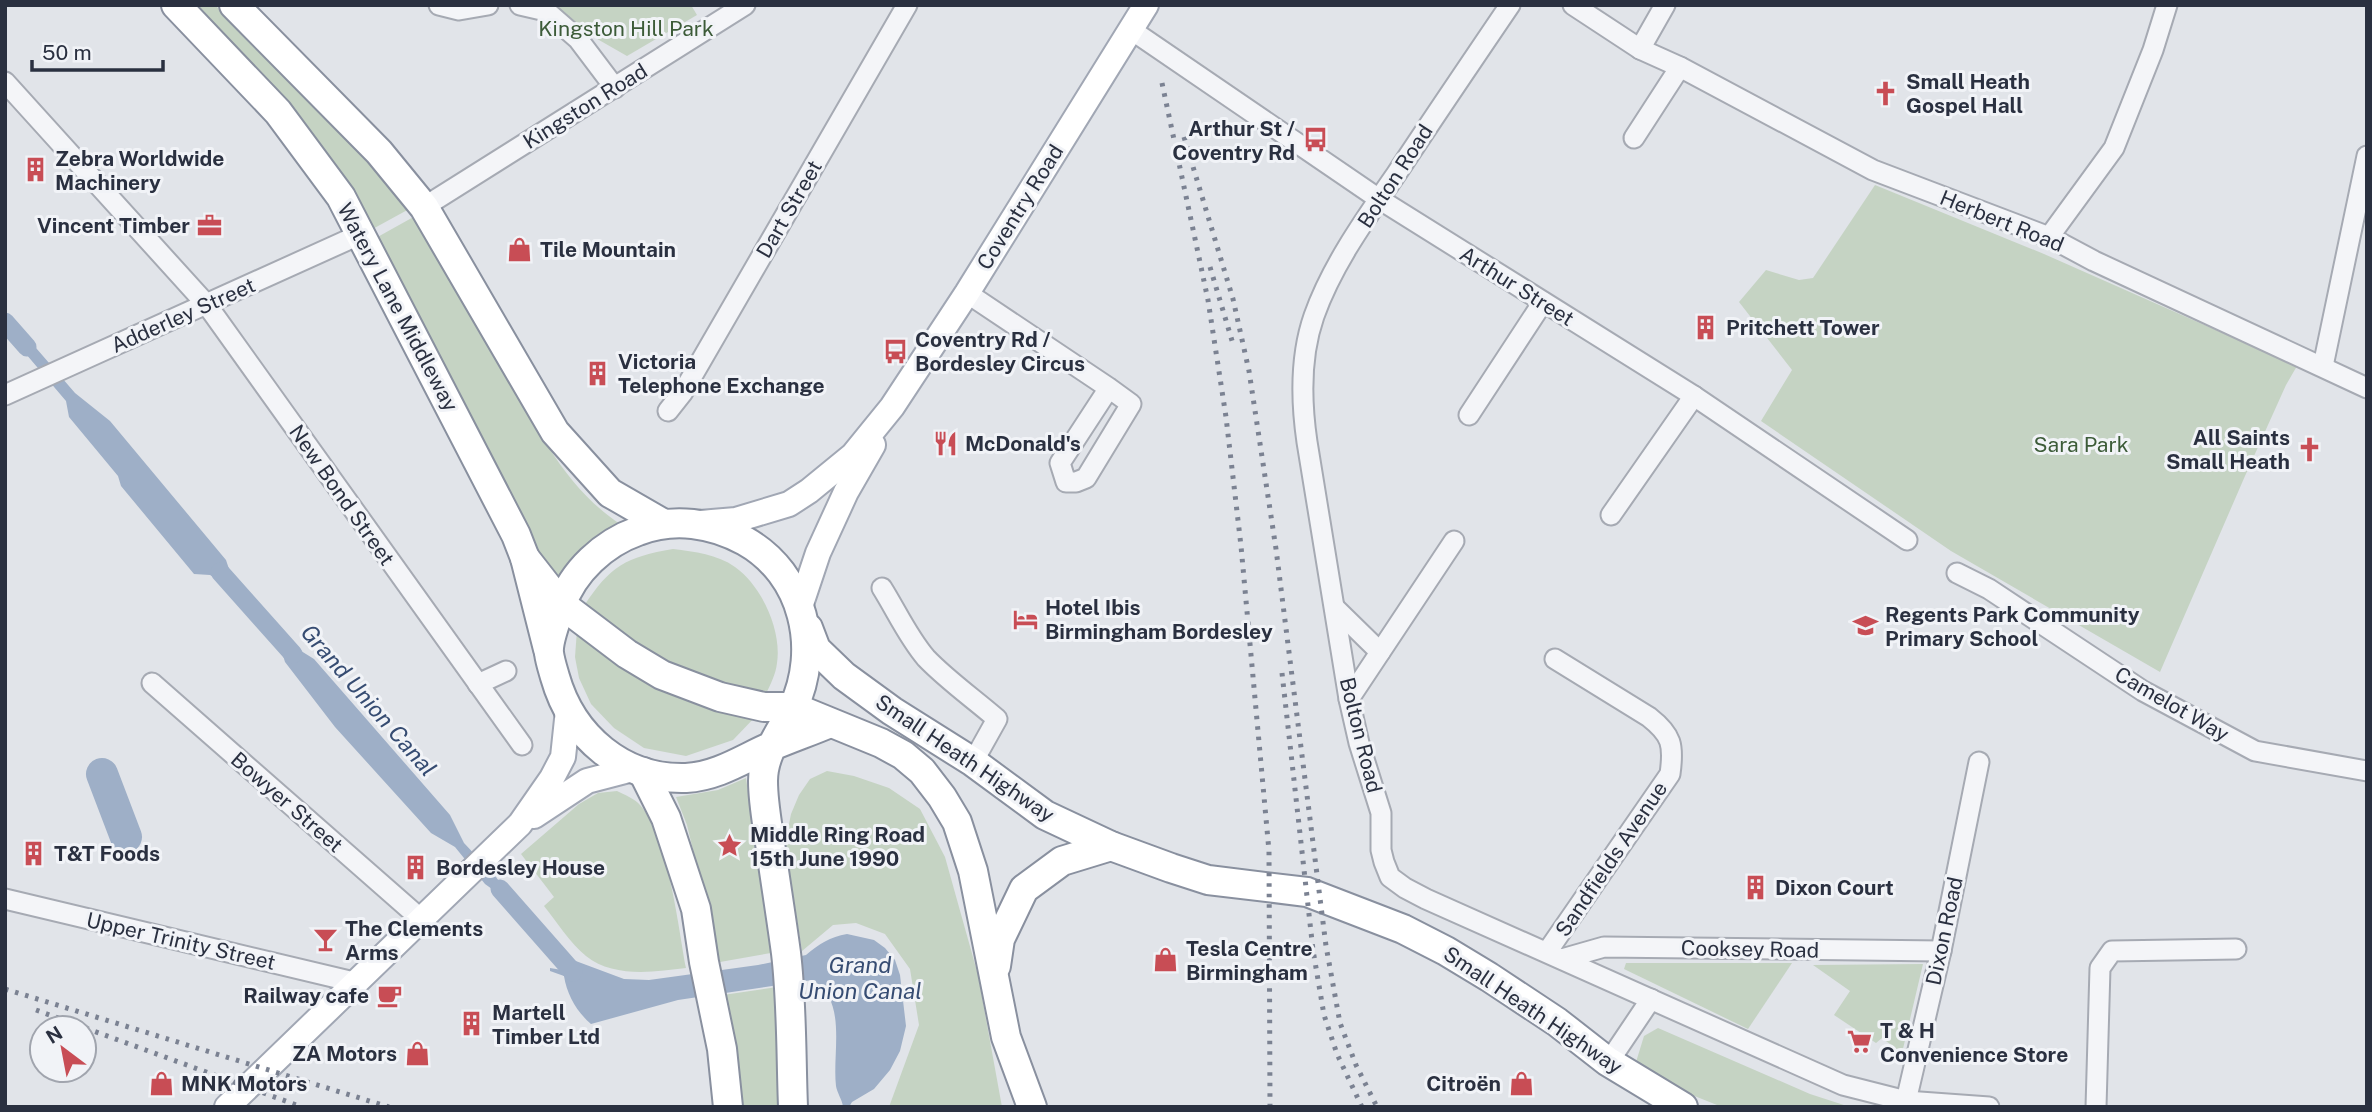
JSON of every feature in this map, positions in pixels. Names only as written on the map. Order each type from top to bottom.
[{"type":"highway","name":"Watery Lane Middleway","points":[[176,5],[278,112],[341,197],[526,558],[558,688],[568,710],[583,733],[602,751],[638,770]]},
{"type":"highway","points":[[234,5],[379,152],[425,207],[555,432],[610,493],[676,524]]},
{"type":"highway","points":[[549,652],[561,604],[571,585],[595,556],[627,535],[676,524]]},
{"type":"highway","name":"Small Heath Highway","points":[[676,524],[710,527],[749,543],[766,556],[792,589],[816,649],[844,676],[892,711],[973,762],[1045,816],[1111,846],[1208,880],[1307,892],[1403,929],[1489,976],[1557,1022],[1607,1061],[1683,1107]]},
{"type":"highway","points":[[526,558],[561,604],[627,654],[662,675],[731,699],[764,707],[793,706]]},
{"type":"highway","points":[[793,1107],[786,954],[765,815],[763,778],[771,746],[793,706],[807,662],[806,631],[801,612]]},
{"type":"highway","name":"Small Heath Highway","points":[[793,706],[903,755],[922,771],[943,797],[957,822],[973,871],[1006,1037],[1032,1107]]},
{"type":"highway","points":[[638,770],[667,777],[708,775],[830,723]]},
{"type":"highway","points":[[638,770],[666,818],[696,909],[704,962],[723,1049],[728,1107]]},
{"type":"highway","points":[[994,979],[1000,939],[1024,889],[1062,861],[1111,846]]},
{"type":"main road","name":"Coventry Road","points":[[676,524],[736,520],[789,504],[853,455],[892,407],[967,293],[1146,5]]},
{"type":"main road","name":"Coventry Road","points":[[801,612],[823,541],[892,407]]},
{"type":"main road","points":[[227,1107],[520,824],[563,757],[568,710]]},
{"type":"main road","points":[[520,824],[587,782],[638,770]]},
{"type":"street","points":[[439,5],[459,10],[488,5]]},
{"type":"street","points":[[520,5],[546,11],[578,39],[615,88]]},
{"type":"street","name":"Kingston Road","points":[[425,207],[746,5]]},
{"type":"street","name":"Dart Street","points":[[668,411],[683,393],[907,5]]},
{"type":"street","name":"Bolton Road","points":[[1510,5],[1336,267],[1313,318],[1303,365],[1302,411],[1349,699],[1359,743],[1381,813],[1381,850],[1384,862],[1391,877],[1426,899],[1786,1062],[1843,1085],[1906,1101],[1989,1107]]},
{"type":"street","name":"Herbert Road","points":[[1573,5],[1640,49],[1873,170],[2049,237],[2094,261],[2367,388]]},
{"type":"street","points":[[1640,49],[1665,5]]},
{"type":"street","points":[[2049,237],[2114,148],[2153,50],[2167,5]]},
{"type":"street","name":"Arthur Street","points":[[1130,29],[1379,200],[1694,396],[1907,540]]},
{"type":"street","points":[[1634,138],[1680,68]]},
{"type":"street","name":"New Bond Street","points":[[5,82],[207,305],[522,745]]},
{"type":"street","points":[[2323,366],[2367,156]]},
{"type":"street","name":"Adderley Street","points":[[5,395],[361,234]]},
{"type":"street","points":[[967,293],[1109,388],[1131,404],[1086,478],[1066,482],[1060,463],[1109,388]]},
{"type":"street","points":[[1469,415],[1543,302]]},
{"type":"street","points":[[1611,514],[1694,396]]},
{"type":"street","points":[[1349,699],[1454,541]]},
{"type":"street","name":"Camelot Way","points":[[1958,573],[1989,589],[2143,691],[2255,751],[2367,772]]},
{"type":"street","points":[[882,588],[897,611],[905,630],[925,657],[997,719],[973,762]]},
{"type":"street","points":[[1335,608],[1380,652]]},
{"type":"street","name":"Sandfields Avenue","points":[[1554,956],[1670,774],[1673,755],[1671,741],[1662,727],[1555,659]]},
{"type":"street","points":[[478,684],[506,671]]},
{"type":"street","name":"Bowyer Street","points":[[152,683],[422,920]]},
{"type":"street","name":"Dixon Road","points":[[1906,1101],[1941,951],[1979,762]]},
{"type":"street","name":"Upper Trinity Street","points":[[5,899],[358,983]]},
{"type":"street","name":"Cooksey Road","points":[[1554,956],[1604,947],[1941,951]]},
{"type":"street","points":[[2096,1107],[2100,968],[2112,951],[2236,949]]},
{"type":"street","points":[[1607,1061],[1651,999]]},
{"type":"green space","points":[[193,5],[215,5],[385,178],[411,208],[369,231]]},
{"type":"green space","name":"Kingston Hill Park","points":[[551,5],[691,5],[697,15],[627,56],[585,32]]},
{"type":"green space","name":"Sara Park","points":[[1875,185],[2044,254],[2297,366],[2245,476],[2160,672],[1951,551],[1761,421],[1792,370],[1739,302],[1766,270],[1799,280],[1813,278]]},
{"type":"green space","points":[[417,215],[552,452],[582,491],[620,524],[577,555],[559,576],[552,579],[374,239]]},
{"type":"green space","points":[[673,549],[721,559],[745,575],[754,586],[768,610],[778,650],[775,671],[766,694],[693,676],[650,655],[584,606],[611,572],[631,560]]},
{"type":"green space","points":[[577,630],[757,715],[733,740],[686,756],[644,748],[614,728],[591,704],[579,678],[575,657]]},
{"type":"green space","points":[[827,771],[854,776],[889,788],[920,809],[945,857],[978,975],[1002,1107],[889,1107],[919,1025],[910,969],[885,934],[856,923],[833,925],[802,951],[785,844],[791,814],[799,795],[810,779]]},
{"type":"green space","points":[[746,778],[771,953],[720,962],[687,825],[676,797],[718,790]]},
{"type":"green space","points":[[617,791],[640,805],[658,838],[670,882],[686,968],[647,972],[621,971],[597,963],[586,956],[544,906],[554,897],[521,854],[579,804],[598,793]]},
{"type":"green space","points":[[1626,963],[1792,963],[1748,1029],[1624,969]]},
{"type":"green space","points":[[1923,964],[1902,1053],[1882,1038],[1876,1043],[1834,1015],[1850,991],[1813,965]]},
{"type":"green space","points":[[777,987],[781,1107],[739,1107],[723,995]]},
{"type":"green space","points":[[1658,1028],[1810,1094],[1850,1107],[1722,1107],[1682,1091],[1636,1062],[1644,1036]]},
{"type":"water","points":[[16,334],[30,341],[75,393],[110,421],[226,560],[236,590],[210,575],[194,574],[121,486],[118,476],[69,417],[66,401],[20,347]]},
{"type":"water","points":[[277,636],[314,659],[450,815],[464,843],[496,877],[517,907],[485,884],[455,847],[431,833],[335,727],[285,662]]},
{"type":"water","name":"Grand Union Canal","points":[[847,934],[874,940],[895,960],[900,975],[906,1026],[900,1051],[890,1070],[874,1089],[852,1102],[849,1107],[843,1107],[836,1086],[834,1013],[823,989],[812,980],[678,1000],[591,1024],[573,1003],[564,976],[550,971],[550,968],[562,970],[557,954],[624,979],[649,980],[758,965],[806,955],[825,942]]},
{"type":"waterway","name":"Grand Union Canal","points":[[5,322],[27,347]]},
{"type":"waterway","name":"Grand Union Canal","points":[[220,572],[293,654]]},
{"type":"waterway","points":[[102,774],[126,837]]},
{"type":"waterway","name":"Grand Union Canal","points":[[500,889],[573,972]]},
{"type":"railway","points":[[1162,83],[1208,300],[1226,417],[1241,546],[1269,851],[1270,1107]]},
{"type":"railway","points":[[1184,137],[1233,299],[1249,371],[1276,549],[1326,946],[1340,1023],[1356,1065],[1377,1107]]},
{"type":"railway","points":[[1210,267],[1233,344]]},
{"type":"railway","points":[[1282,673],[1313,950],[1324,1015],[1337,1054],[1362,1107]]},
{"type":"railway","points":[[5,989],[389,1107]]},
{"type":"railway","points":[[36,1010],[302,1107]]},
{"type":"place","name":"Small Heath Gospel Hall","points":[[1886,93]]},
{"type":"place","name":"Arthur St / Coventry Rd","points":[[1315,140]]},
{"type":"place","name":"Zebra Worldwide Machinery","points":[[35,170]]},
{"type":"place","name":"Vincent Timber","points":[[210,225]]},
{"type":"place","name":"Tile Mountain","points":[[520,249]]},
{"type":"place","name":"Pritchett Tower","points":[[1706,327]]},
{"type":"place","name":"Coventry Rd / Bordesley Circus","points":[[895,351]]},
{"type":"place","name":"Victoria Telephone Exchange","points":[[598,373]]},
{"type":"place","name":"McDonald's","points":[[945,443]]},
{"type":"place","name":"All Saints Small Heath","points":[[2310,449]]},
{"type":"place","name":"Hotel Ibis Birmingham Bordesley","points":[[1025,619]]},
{"type":"place","name":"Regents Park Community Primary School","points":[[1865,626]]},
{"type":"place","name":"Middle Ring Road 15th June 1990","points":[[730,846]]},
{"type":"place","name":"T&T Foods","points":[[34,853]]},
{"type":"place","name":"Bordesley House","points":[[416,867]]},
{"type":"place","name":"Dixon Court","points":[[1755,887]]},
{"type":"place","name":"The Clements Arms","points":[[325,940]]},
{"type":"place","name":"Tesla Centre Birmingham","points":[[1166,960]]},
{"type":"place","name":"Railway cafe","points":[[389,995]]},
{"type":"place","name":"Martell Timber Ltd","points":[[472,1024]]},
{"type":"place","name":"T & H Convenience Store","points":[[1860,1042]]},
{"type":"place","name":"ZA Motors","points":[[417,1053]]},
{"type":"place","name":"MNK Motors","points":[[161,1083]]},
{"type":"place","name":"Citroën","points":[[1521,1083]]}]
